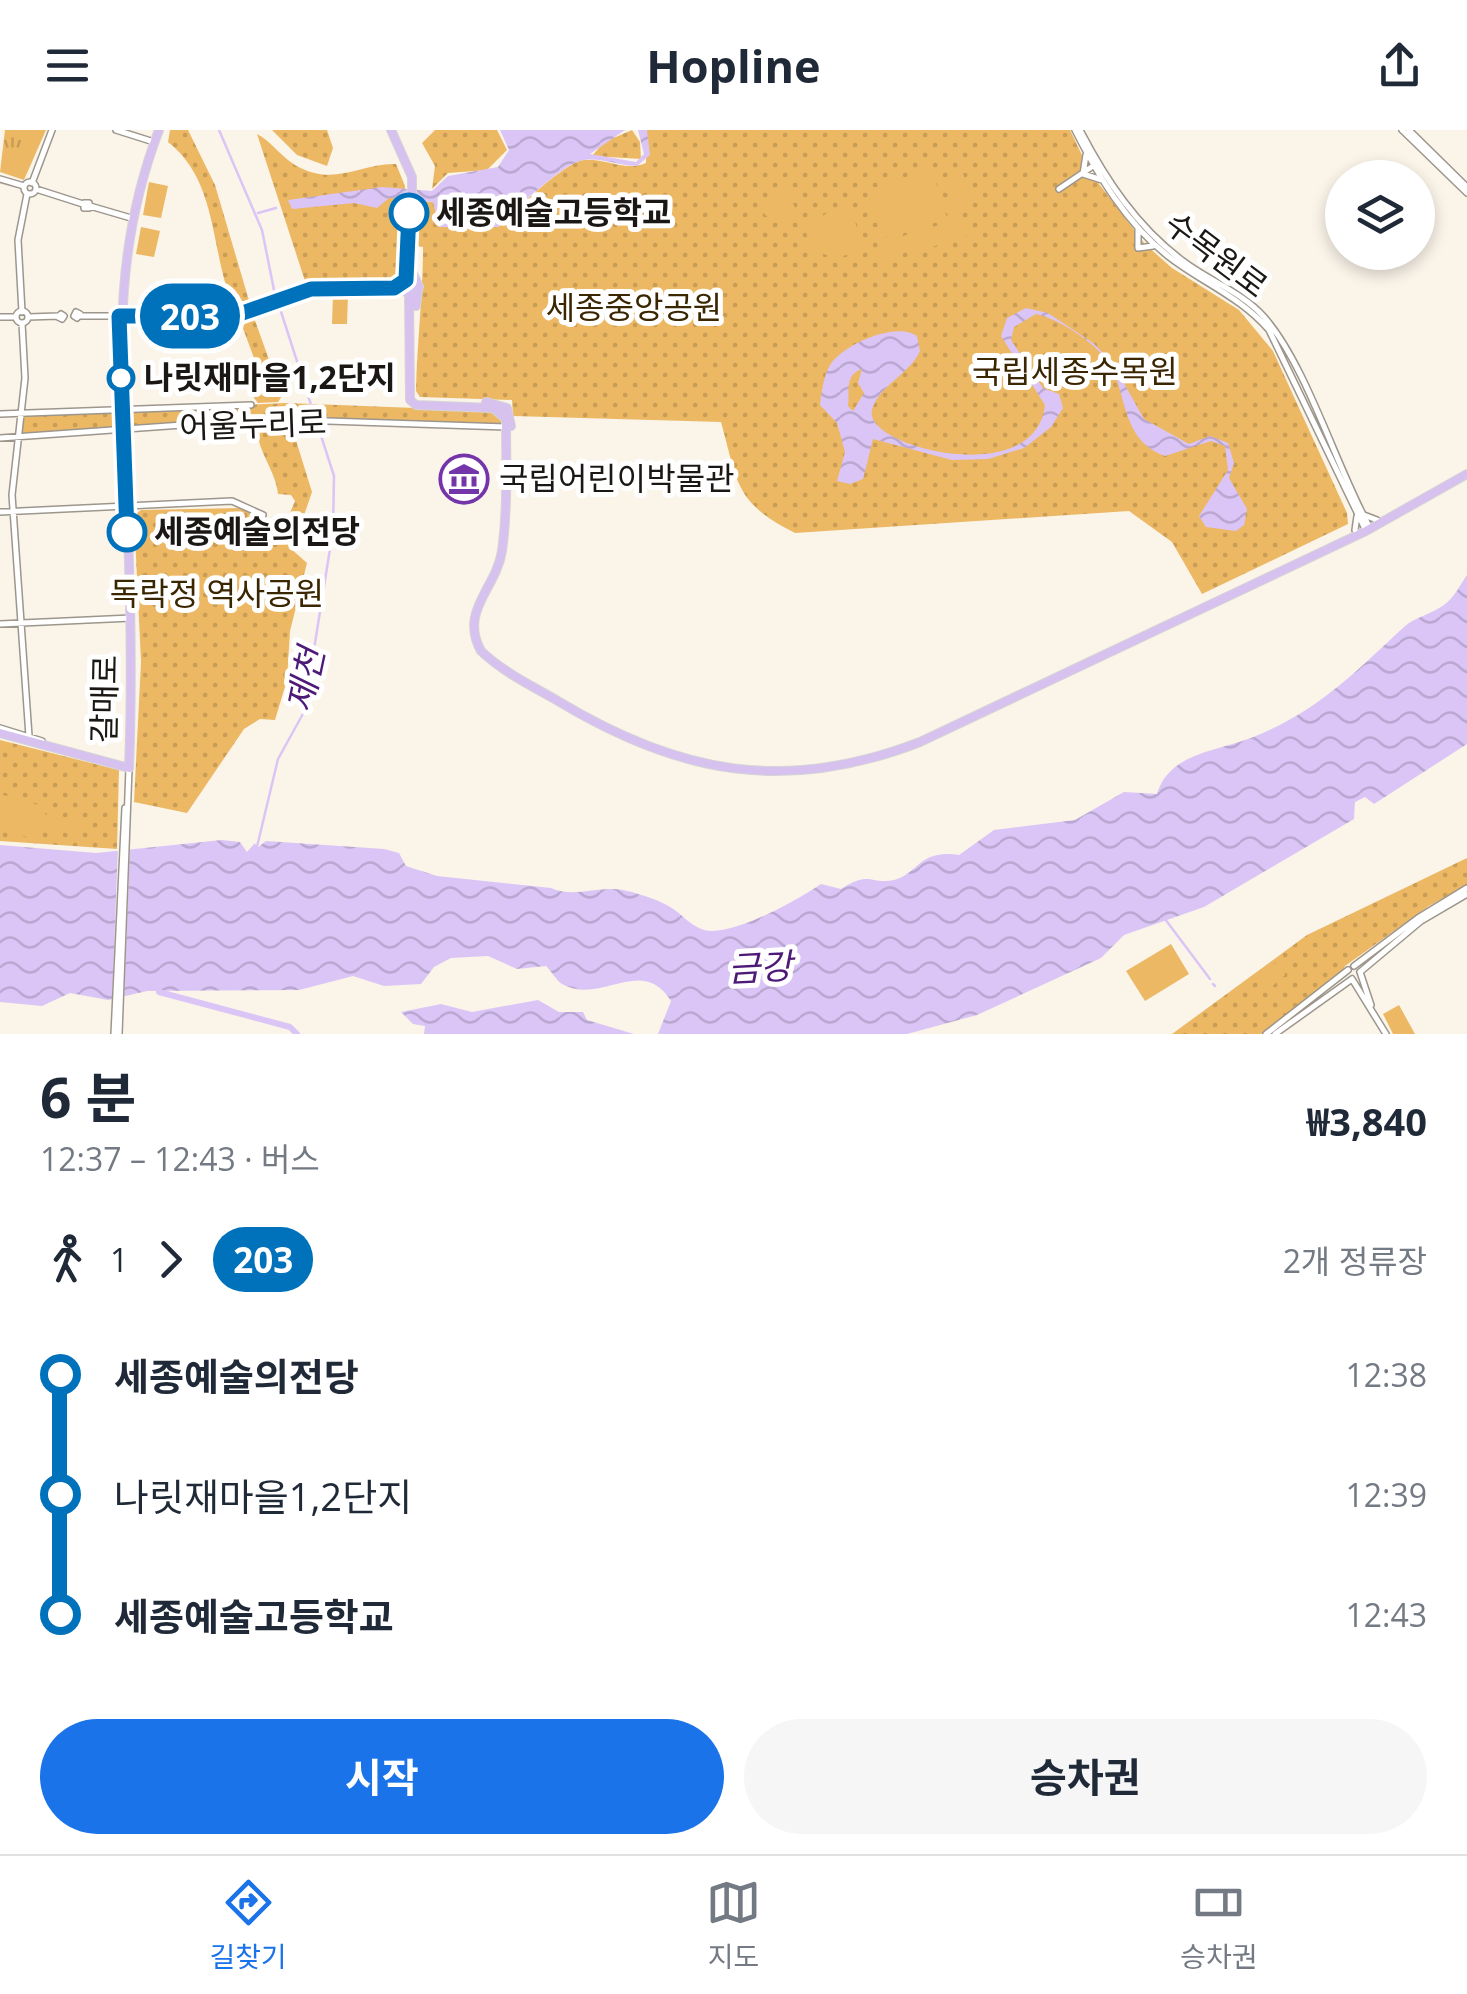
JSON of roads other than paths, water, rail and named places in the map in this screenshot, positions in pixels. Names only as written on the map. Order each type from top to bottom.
[{"type":"main road","name":"갈매로","points":[[129,765],[131,618],[119,316],[131,218],[159,130]]},
{"type":"main road","points":[[389,130],[411,190],[414,397],[499,404],[510,416],[505,553],[475,628]]},
{"type":"main road","points":[[396,288],[406,280],[411,203]]},
{"type":"main road","points":[[408,253],[412,287],[410,400],[416,404],[493,408],[504,415],[502,552],[476,606],[475,628],[484,648],[506,668],[618,731],[666,751],[750,767],[840,762],[893,748],[1366,527],[1467,471]]},
{"type":"main road","points":[[396,288],[412,287]]},
{"type":"main road","points":[[396,288],[407,295],[411,304]]},
{"type":"main road","points":[[0,732],[129,765]]},
{"type":"street","points":[[34,186],[52,130]]},
{"type":"street","points":[[122,130],[154,142]]},
{"type":"street","name":"수목원로","points":[[1078,130],[1084,147],[1130,212],[1151,234],[1184,262],[1244,298],[1266,319],[1286,348],[1359,513]]},
{"type":"street","name":"수목원로","points":[[1078,130],[1104,182],[1160,250],[1252,311],[1268,330],[1366,527]]},
{"type":"street","points":[[1406,130],[1467,190]]},
{"type":"street","points":[[1083,174],[1084,147]]},
{"type":"street","points":[[1059,189],[1096,164]]},
{"type":"street","points":[[1083,174],[1104,182]]},
{"type":"street","points":[[0,178],[25,190],[34,186],[131,218]]},
{"type":"street","points":[[25,190],[18,232],[25,378],[13,512],[28,736]]},
{"type":"street","points":[[1135,223],[1140,236],[1138,248],[1160,250]]},
{"type":"street","points":[[0,317],[244,312],[311,289],[396,288]]},
{"type":"street","name":"어울누리로","points":[[0,414],[251,405]]},
{"type":"street","name":"어울누리로","points":[[0,438],[123,431],[189,422],[353,421],[506,427]]},
{"type":"street","points":[[0,512],[232,500],[263,515]]},
{"type":"street","points":[[1359,513],[1366,527]]},
{"type":"street","points":[[0,624],[131,618]]},
{"type":"street","points":[[0,732],[28,736],[50,746]]},
{"type":"street","name":"갈매로","points":[[117,1034],[129,765]]},
{"type":"street","points":[[1266,1034],[1418,918],[1467,891]]},
{"type":"street","points":[[1275,1034],[1360,973],[1421,921],[1467,891]]},
{"type":"street","points":[[1351,968],[1360,973],[1386,1034]]},
{"type":"street","points":[[1351,968],[1352,979],[1371,1005]]},
{"type":"water","points":[[500,130],[625,130],[590,154],[636,162],[644,154],[638,130],[647,130],[650,155],[637,166],[593,160],[572,164],[498,227],[439,227],[433,202],[389,198],[377,208],[354,203],[292,209],[288,200],[382,187],[432,191],[448,176],[498,167],[509,150]]},
{"type":"water","points":[[1026,308],[1048,313],[1093,343],[1112,362],[1144,419],[1189,444],[1210,436],[1228,443],[1234,463],[1229,478],[1247,509],[1244,525],[1236,531],[1206,527],[1199,516],[1228,470],[1225,446],[1211,441],[1165,456],[1152,450],[1135,433],[1110,364],[1093,345],[1070,329],[1036,314],[1014,327],[1011,340],[1043,388],[1059,394],[1063,408],[1051,427],[1024,448],[988,459],[952,460],[873,439],[863,479],[850,484],[837,481],[845,452],[837,423],[820,405],[826,374],[846,350],[884,333],[908,332],[917,336],[920,351],[881,394],[872,410],[876,424],[894,437],[951,454],[984,454],[1013,447],[1035,431],[1045,405],[1001,336],[1007,318]],"holes":[[[862,369],[858,383],[864,393],[853,411],[848,406],[849,384],[852,375]]]},
{"type":"water","name":"금강","points":[[1467,575],[1467,744],[1374,804],[1365,797],[1355,802],[1354,819],[1204,907],[1124,935],[1101,958],[977,1015],[907,1034],[658,1034],[671,1001],[647,982],[577,989],[560,983],[546,966],[517,969],[488,956],[451,958],[434,967],[421,984],[384,986],[353,976],[299,990],[147,991],[108,1000],[70,993],[42,1006],[0,1002],[0,845],[96,853],[222,840],[240,842],[247,852],[255,843],[257,848],[266,841],[384,849],[399,853],[406,866],[437,876],[569,892],[627,891],[666,904],[701,929],[727,929],[780,908],[821,884],[841,889],[865,879],[894,880],[927,859],[959,855],[994,830],[1075,820],[1124,792],[1157,794],[1163,780],[1183,762],[1274,728],[1315,704],[1408,624],[1448,602]]},
{"type":"water","points":[[538,1000],[559,1012],[583,1012],[587,1020],[634,1034],[424,1034],[425,1026],[413,1024],[401,1012],[441,1004],[472,1012]]},
{"type":"waterway","name":"제천","points":[[219,130],[262,230],[274,290],[334,476],[333,530],[304,712],[278,759],[256,851]]},
{"type":"waterway","points":[[258,213],[276,208]]},
{"type":"waterway","points":[[1165,919],[1210,979]]},
{"type":"waterway","points":[[159,992],[290,1027],[297,1034]]},
{"type":"place","name":"세종예술고등학교","points":[[409,213]]},
{"type":"place","name":"나릿재마을1,2단지","points":[[121,378]]},
{"type":"place","name":"국립어린이박물관","points":[[464,479]]},
{"type":"place","name":"세종예술의전당","points":[[127,532]]},
{"type":"park label","name":"세종중앙공원","points":[[634,308]]},
{"type":"park label","name":"국립세종수목원","points":[[1075,372]]},
{"type":"park label","name":"독락정 역사공원","points":[[217,594]]}]
